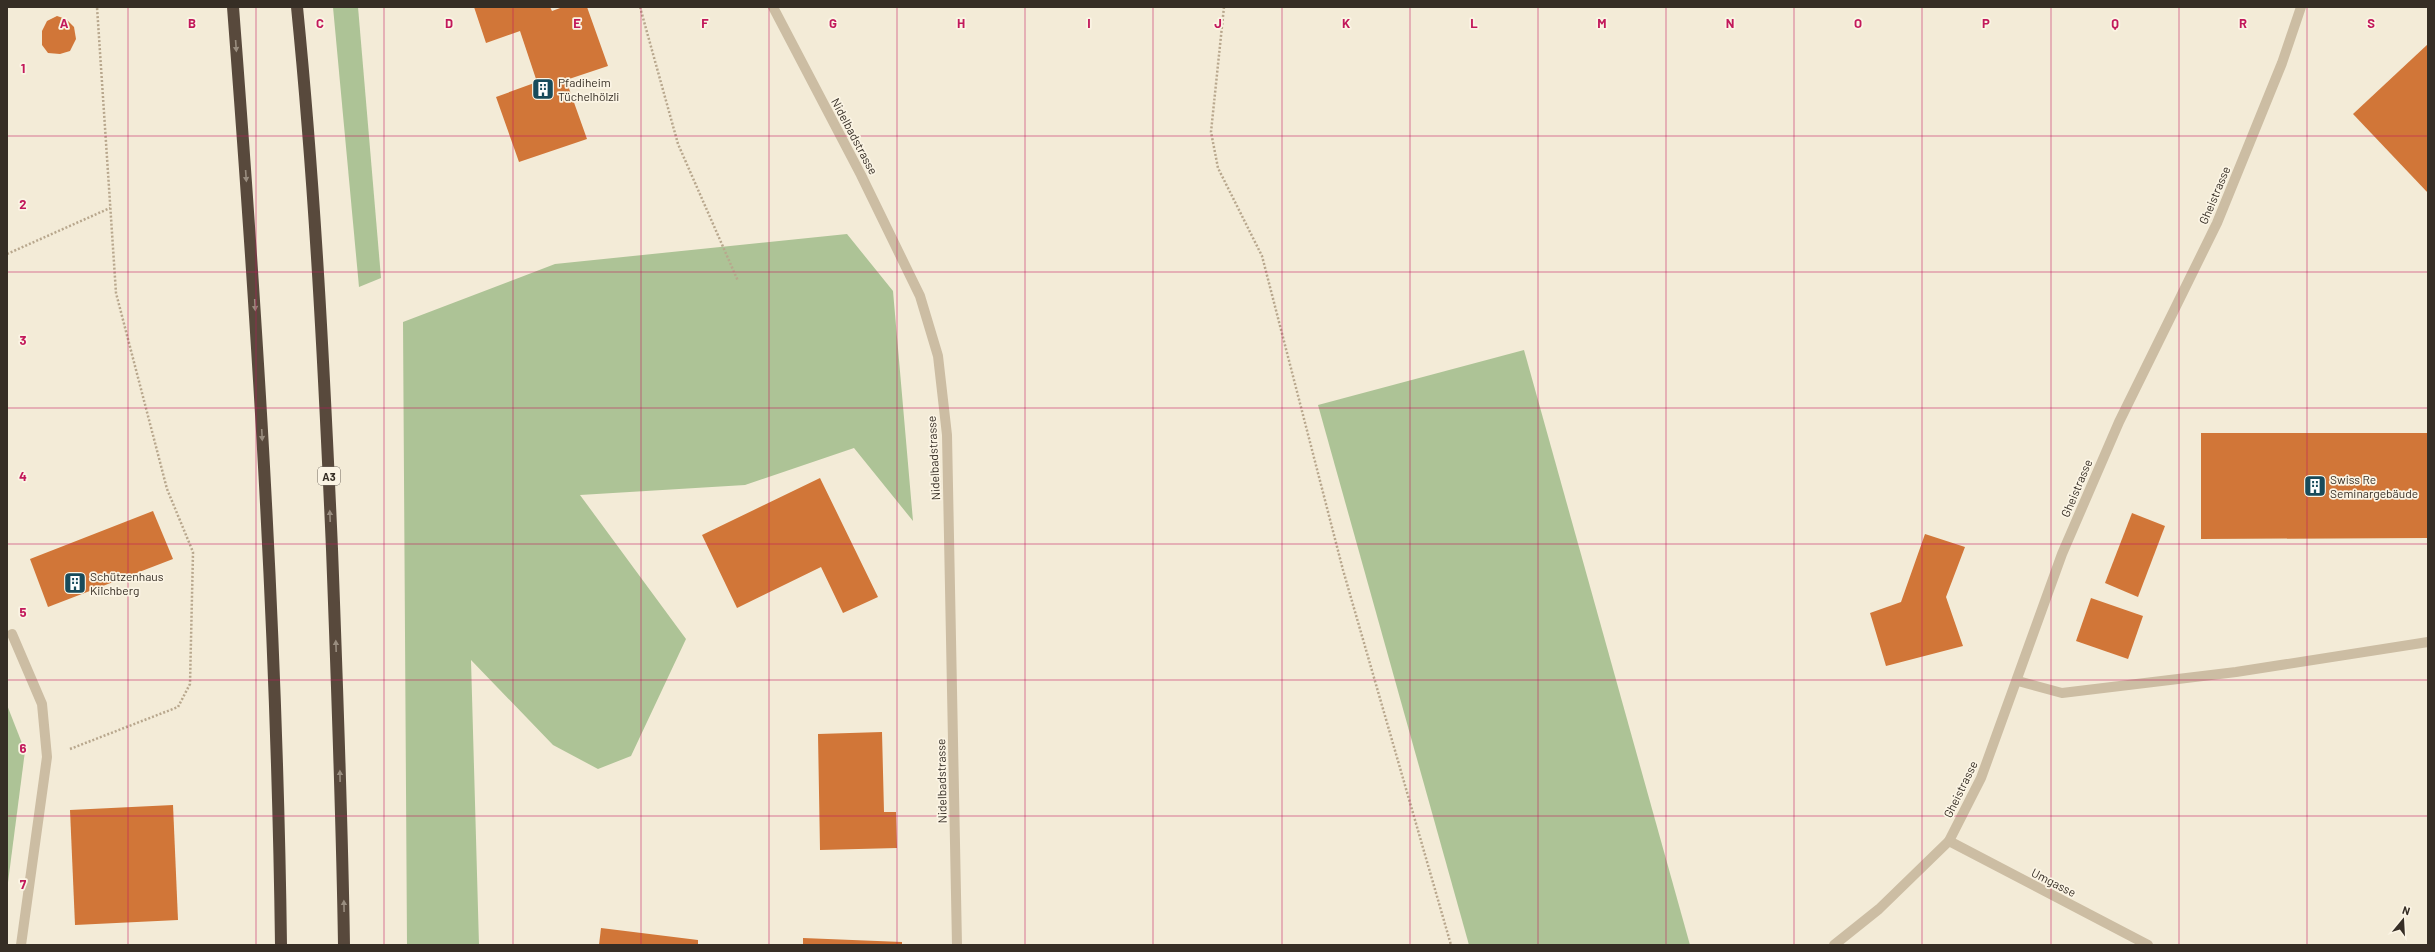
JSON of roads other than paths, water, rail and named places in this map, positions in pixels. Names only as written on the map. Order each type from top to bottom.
[{"type":"highway","points":[[233,7],[251,244],[267,513],[281,945]]},
{"type":"highway","name":"A3","points":[[297,7],[314,210],[325,394],[340,748],[344,945]]},
{"type":"street","name":"Nidelbadstrasse","points":[[773,7],[862,175],[920,296],[938,356],[947,435],[957,945]]},
{"type":"street","name":"Gheistrasse","points":[[1834,945],[1879,909],[1949,841],[1982,778],[2062,554],[2119,422],[2217,223],[2282,63],[2301,7]]},
{"type":"street","points":[[12,634],[42,704],[47,758],[21,945]]},
{"type":"street","points":[[2018,680],[2062,693],[2236,672],[2428,642]]},
{"type":"street","name":"Umgasse","points":[[1949,841],[1977,858],[2148,945]]},
{"type":"place","name":"Pfadiheim Tüchelhölzli","points":[[543,89]]},
{"type":"place","name":"Swiss Re Seminargebäude","points":[[2315,486]]},
{"type":"place","name":"Schützenhaus Kilchberg","points":[[75,583]]}]
